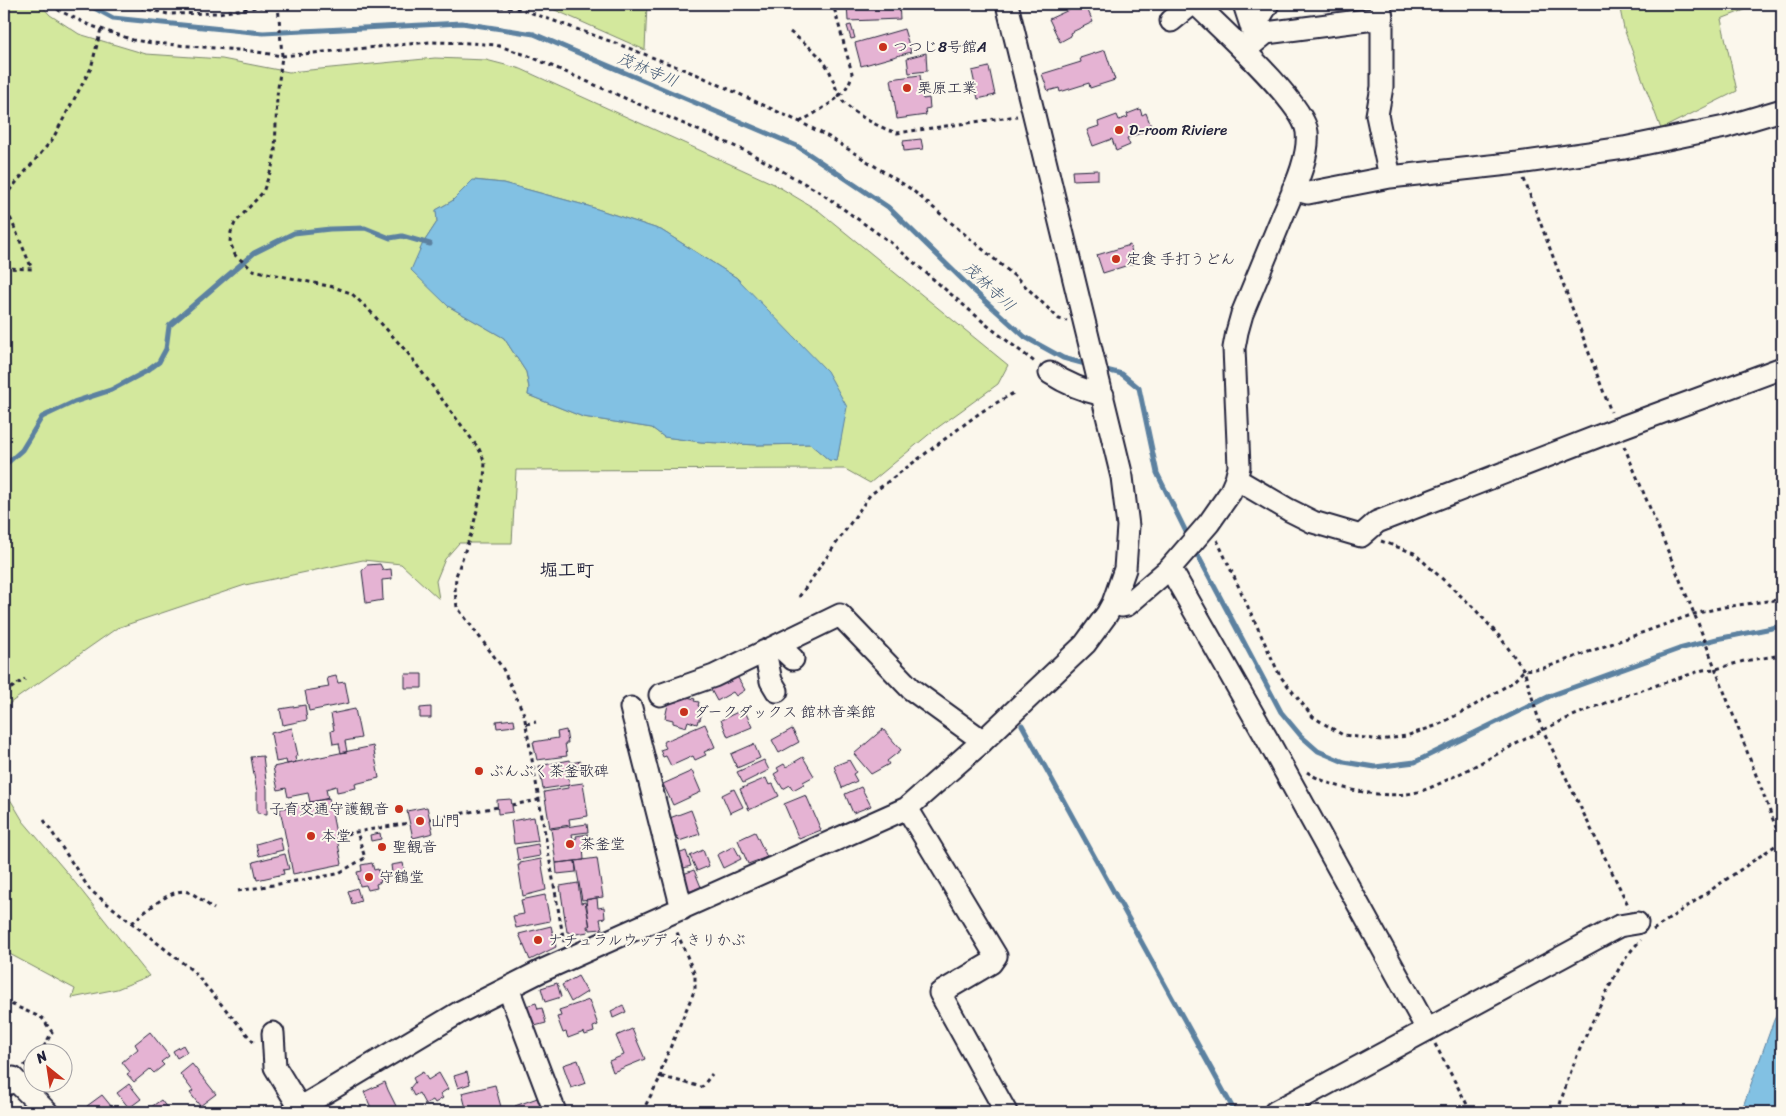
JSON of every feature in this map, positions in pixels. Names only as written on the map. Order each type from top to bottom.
[{"type":"street","points":[[274,1033],[275,1066],[297,1110],[460,1012],[541,971],[678,916],[908,808],[983,741],[1085,644],[1107,614],[1125,569],[1128,526],[1122,477],[1104,395],[1007,4]]},
{"type":"street","points":[[1171,21],[1192,4]]},
{"type":"street","points":[[1196,4],[1251,41]]},
{"type":"street","points":[[1113,603],[1122,606],[1128,605],[1173,565],[1206,526],[1230,493],[1239,468],[1234,348],[1237,332],[1242,314],[1304,159],[1307,131],[1300,114],[1284,93],[1251,41],[1244,4]]},
{"type":"street","points":[[1251,41],[1268,4]]},
{"type":"street","points":[[1251,41],[1266,33],[1381,11],[1382,87],[1378,115],[1390,177]]},
{"type":"street","points":[[1293,189],[1308,193],[1390,177],[1518,163],[1624,148],[1725,126],[1782,110]]},
{"type":"street","points":[[1236,479],[1313,522],[1361,536],[1377,522],[1617,429],[1782,368]]},
{"type":"street","points":[[1050,373],[1066,383],[1089,392],[1104,395]]},
{"type":"street","points":[[1173,565],[1427,1029]]},
{"type":"street","points":[[660,695],[779,652],[840,614],[847,624],[911,689],[983,741]]},
{"type":"street","points":[[777,691],[771,681],[779,652]]},
{"type":"street","points":[[631,708],[678,916]]},
{"type":"street","points":[[908,808],[996,956],[991,963],[940,993],[1006,1112]]},
{"type":"street","points":[[1275,1112],[1619,926],[1644,930]]},
{"type":"street","points":[[508,988],[555,1112]]},
{"type":"street","points":[[4,1086],[13,1078],[47,1112]]},
{"type":"path","points":[[51,4],[60,11],[101,29],[133,40],[153,43],[251,51],[282,56],[430,42],[496,45],[529,56],[750,153],[818,191],[890,242],[988,326],[1050,373]]},
{"type":"path","points":[[124,4],[168,14],[218,12],[277,4],[282,56],[277,96],[275,152],[272,168],[264,192],[235,223],[231,232],[230,242],[235,255],[253,270],[333,287],[351,293],[407,352],[479,449],[484,462],[484,480],[472,531],[456,576],[455,592],[457,607],[502,667],[524,714],[565,944]]},
{"type":"path","points":[[476,4],[521,9],[618,44],[698,75],[829,137],[912,189],[1018,279],[1059,319],[1073,322]]},
{"type":"path","points":[[800,122],[839,96],[848,85],[852,73],[833,4]]},
{"type":"path","points":[[4,197],[52,140],[91,68],[101,29]]},
{"type":"path","points":[[790,32],[812,49],[828,69],[839,96],[847,106],[886,130],[897,133],[1034,114]]},
{"type":"path","points":[[1518,163],[1617,429],[1698,623],[1777,830],[1782,836]]},
{"type":"path","points":[[4,203],[32,269],[4,268]]},
{"type":"path","points":[[799,597],[870,494],[981,412],[1014,392]]},
{"type":"path","points":[[1206,526],[1280,676],[1313,717],[1343,735],[1382,740],[1406,736],[1438,726],[1513,682],[1524,670],[1544,668],[1694,614],[1724,607],[1782,599]]},
{"type":"path","points":[[1361,536],[1414,553],[1472,606],[1500,637],[1524,670],[1540,724],[1644,930]]},
{"type":"path","points":[[1301,767],[1316,778],[1358,791],[1389,794],[1413,793],[1435,786],[1543,730],[1602,704],[1703,670],[1782,655]]},
{"type":"path","points":[[4,693],[25,679]]},
{"type":"path","points":[[526,724],[536,722]]},
{"type":"path","points":[[512,805],[538,800]]},
{"type":"path","points":[[430,819],[498,807]]},
{"type":"path","points":[[44,820],[90,890],[194,971],[275,1066]]},
{"type":"path","points":[[339,836],[410,823]]},
{"type":"path","points":[[238,891],[337,874],[365,858],[357,832]]},
{"type":"path","points":[[1558,1112],[1571,1069],[1606,993],[1644,930],[1782,841]]},
{"type":"path","points":[[132,923],[161,900],[178,892],[187,891],[214,909]]},
{"type":"path","points":[[642,1112],[660,1078],[662,1068],[695,989],[695,975],[678,916]]},
{"type":"path","points":[[4,1001],[42,1018],[52,1032],[46,1044]]},
{"type":"path","points":[[1427,1029],[1471,1112]]},
{"type":"path","points":[[660,1078],[663,1077],[702,1087],[712,1074]]},
{"type":"green space","points":[[4,4],[40,4],[50,15],[79,34],[146,54],[222,59],[289,72],[435,58],[486,60],[521,69],[774,184],[819,211],[1008,365],[998,384],[933,431],[870,483],[845,469],[516,470],[512,543],[459,543],[445,559],[436,581],[439,599],[401,564],[363,560],[245,585],[117,628],[10,703],[4,713]],"holes":[[[474,180],[503,183],[588,206],[661,230],[737,278],[841,437],[837,461],[829,460],[810,444],[757,445],[701,442],[664,437],[652,428],[583,417],[528,395],[529,388],[526,372],[504,338],[448,306],[422,245],[437,222],[436,210],[452,201]]]},
{"type":"green space","points":[[541,4],[647,4],[645,50],[546,6]]},
{"type":"green space","points":[[1619,4],[1760,4],[1721,19],[1737,91],[1661,129],[1624,29]]},
{"type":"green space","points":[[4,789],[23,821],[69,875],[149,976],[117,989],[72,998],[75,989],[4,951]]},
{"type":"water","points":[[473,180],[503,183],[588,206],[661,230],[737,278],[827,371],[847,407],[837,461],[829,460],[810,444],[757,445],[701,442],[664,437],[652,428],[583,417],[528,395],[529,388],[526,372],[504,338],[448,306],[411,270],[422,245],[437,222],[436,210],[452,201]]},
{"type":"water","points":[[1782,1005],[1782,1112],[1741,1112],[1774,1020]]},
{"type":"building","points":[[847,4],[899,4],[900,19],[848,21]]},
{"type":"building","points":[[1085,4],[1093,22],[1070,33],[1071,36],[1060,42],[1049,19]]},
{"type":"building","points":[[851,25],[855,38],[851,39],[847,26]]},
{"type":"building","name":"つつじ8号館A","points":[[904,29],[911,52],[861,66],[855,43]]},
{"type":"building","points":[[1105,50],[1115,80],[1090,88],[1089,83],[1060,92],[1059,88],[1048,91],[1042,74],[1081,62],[1080,58]]},
{"type":"building","points":[[926,53],[927,71],[909,73],[907,58]]},
{"type":"building","points":[[989,67],[995,95],[978,99],[972,71]]},
{"type":"building","name":"栗原工業","points":[[920,75],[923,99],[929,98],[930,108],[925,109],[926,115],[897,119],[891,79]]},
{"type":"building","name":"D-room Riviere","points":[[1140,109],[1142,115],[1146,113],[1152,129],[1127,138],[1130,145],[1116,151],[1112,139],[1093,146],[1087,130],[1099,126],[1098,122],[1117,115],[1119,120],[1128,117],[1127,114]]},
{"type":"building","points":[[921,139],[923,149],[904,151],[903,141]]},
{"type":"building","points":[[1098,170],[1098,179],[1073,180],[1072,171]]},
{"type":"building","name":"定食 手打うどん","points":[[1130,245],[1135,263],[1103,273],[1097,255]]},
{"type":"building","points":[[380,564],[383,570],[391,569],[392,579],[382,580],[383,600],[366,603],[362,571],[367,565]]},
{"type":"building","points":[[735,673],[745,690],[736,696],[733,692],[717,701],[710,688]]},
{"type":"building","points":[[405,674],[422,674],[422,688],[405,688]]},
{"type":"building","points":[[336,676],[338,683],[345,682],[349,703],[309,711],[305,691],[329,687],[327,678]]},
{"type":"building","name":"ダークダックス 館林音楽館","points":[[679,695],[695,699],[694,701],[699,702],[698,706],[703,707],[697,724],[688,721],[686,727],[665,718],[669,700],[677,702]]},
{"type":"building","points":[[305,705],[307,720],[283,725],[280,709]]},
{"type":"building","points":[[431,707],[431,718],[420,718],[420,708]]},
{"type":"building","points":[[355,709],[361,738],[345,741],[347,752],[341,753],[339,743],[333,744],[331,731],[334,730],[331,714]]},
{"type":"building","points":[[744,709],[752,727],[728,737],[721,720]]},
{"type":"building","points":[[514,719],[515,726],[497,728],[496,721]]},
{"type":"building","points":[[705,724],[715,747],[704,752],[706,755],[695,760],[693,756],[671,766],[666,756],[663,757],[660,750],[666,748],[663,742]]},
{"type":"building","points":[[292,728],[298,756],[295,757],[296,762],[287,764],[286,760],[276,762],[271,733]]},
{"type":"building","points":[[792,729],[799,742],[779,753],[772,740]]},
{"type":"building","points":[[883,729],[901,750],[887,761],[889,764],[871,774],[854,754]]},
{"type":"building","points":[[566,730],[567,756],[537,760],[533,742],[558,738],[557,732]]},
{"type":"building","points":[[754,744],[760,758],[737,768],[731,754]]},
{"type":"building","points":[[373,746],[379,778],[355,784],[356,788],[337,792],[336,786],[326,789],[328,799],[310,802],[308,793],[288,797],[286,788],[278,790],[273,767]]},
{"type":"building","points":[[263,756],[267,789],[267,814],[257,813],[257,792],[251,757]]},
{"type":"building","points":[[803,757],[814,776],[793,790],[790,785],[783,789],[774,774],[779,771],[777,768],[784,764],[786,767]]},
{"type":"building","points":[[570,760],[571,763],[581,761],[582,766],[572,767],[573,770],[567,771],[570,785],[543,789],[539,766]]},
{"type":"building","points":[[764,760],[769,770],[743,783],[737,772]]},
{"type":"building","points":[[849,760],[856,772],[853,774],[857,781],[842,788],[834,766]]},
{"type":"building","points":[[692,771],[701,792],[673,805],[663,784]]},
{"type":"building","points":[[766,778],[769,785],[773,784],[779,796],[749,810],[740,789]]},
{"type":"building","points":[[583,783],[588,816],[569,819],[570,825],[550,828],[544,792]]},
{"type":"building","points":[[861,787],[871,806],[853,813],[845,794]]},
{"type":"building","points":[[734,789],[743,807],[730,813],[722,795]]},
{"type":"building","points":[[806,795],[821,830],[799,839],[784,804]]},
{"type":"building","name":"本堂","points":[[329,798],[342,864],[293,874],[280,809]]},
{"type":"building","points":[[511,799],[513,812],[498,814],[497,800]]},
{"type":"building","name":"山門","points":[[427,807],[433,833],[413,838],[407,811]]},
{"type":"building","points":[[691,810],[700,834],[679,841],[677,836],[673,837],[667,819]]},
{"type":"building","points":[[534,817],[538,841],[514,844],[511,821]]},
{"type":"building","name":"茶釜堂","points":[[587,824],[588,832],[572,834],[573,839],[577,838],[576,836],[588,834],[589,843],[583,846],[584,860],[556,863],[551,829]]},
{"type":"building","points":[[755,832],[767,857],[748,864],[738,840]]},
{"type":"building","points":[[380,833],[381,839],[371,841],[370,835]]},
{"type":"building","points":[[280,837],[283,850],[259,856],[256,844]]},
{"type":"building","points":[[538,844],[540,856],[518,860],[516,848]]},
{"type":"building","points":[[734,846],[741,859],[723,868],[717,855]]},
{"type":"building","points":[[703,850],[709,866],[697,871],[690,856]]},
{"type":"building","points":[[686,851],[691,866],[684,868],[682,863],[676,866],[673,856]]},
{"type":"building","points":[[285,854],[289,869],[283,870],[284,874],[257,880],[253,862]]},
{"type":"building","points":[[597,858],[603,897],[582,900],[575,861]]},
{"type":"building","points":[[541,859],[546,890],[523,896],[518,865]]},
{"type":"building","points":[[575,861],[576,872],[557,874],[556,863]]},
{"type":"building","name":"守鶴堂","points":[[372,863],[374,870],[378,869],[381,882],[376,884],[377,888],[368,890],[366,885],[360,886],[357,872],[362,871],[361,865]]},
{"type":"building","points":[[403,863],[406,877],[393,880],[391,865]]},
{"type":"building","points":[[694,870],[701,887],[686,893],[678,876]]},
{"type":"building","points":[[578,883],[581,903],[585,902],[590,926],[587,926],[588,932],[570,935],[567,932],[560,886]]},
{"type":"building","points":[[357,888],[361,901],[352,904],[348,891]]},
{"type":"building","points":[[545,895],[550,921],[516,928],[513,916],[524,914],[521,900]]},
{"type":"building","points":[[597,898],[598,908],[604,907],[605,918],[600,919],[602,929],[590,930],[586,900]]},
{"type":"building","name":"ナチュラルウッディ きりかぶ","points":[[551,926],[556,947],[530,960],[519,934]]},
{"type":"building","points":[[578,976],[587,992],[571,1002],[562,985]]},
{"type":"building","points":[[557,983],[561,997],[545,1002],[541,988]]},
{"type":"building","points":[[589,1000],[598,1025],[593,1027],[594,1032],[585,1035],[584,1032],[568,1038],[566,1032],[563,1033],[557,1017],[561,1016],[559,1010]]},
{"type":"building","points":[[536,1003],[538,1009],[542,1008],[546,1023],[531,1027],[526,1006]]},
{"type":"building","points":[[623,1005],[626,1012],[613,1018],[611,1011]]},
{"type":"building","points":[[632,1029],[645,1059],[613,1072],[609,1061],[624,1055],[616,1036]]},
{"type":"building","points":[[150,1032],[169,1056],[161,1062],[164,1065],[154,1073],[150,1069],[134,1082],[127,1074],[130,1072],[122,1062],[138,1049],[135,1044]]},
{"type":"building","points":[[183,1045],[187,1052],[177,1058],[173,1051]]},
{"type":"building","points":[[578,1060],[586,1083],[571,1088],[563,1065]]},
{"type":"building","points":[[192,1064],[216,1094],[200,1106],[190,1093],[193,1091],[180,1074]]},
{"type":"building","points":[[423,1072],[428,1080],[439,1073],[448,1089],[440,1094],[443,1098],[435,1103],[433,1100],[425,1104],[419,1093],[414,1096],[410,1088],[415,1082],[413,1078]]},
{"type":"building","points":[[467,1072],[470,1084],[458,1088],[454,1076]]},
{"type":"building","points":[[385,1082],[399,1112],[373,1112],[364,1092]]},
{"type":"building","points":[[129,1084],[141,1099],[129,1108],[117,1093]]},
{"type":"building","points":[[495,1085],[501,1107],[494,1109],[495,1112],[467,1112],[462,1093]]},
{"type":"building","points":[[102,1095],[116,1112],[88,1112],[90,1110],[87,1106]]},
{"type":"building","points":[[543,1096],[549,1112],[518,1112],[515,1106]]},
{"type":"building","points":[[161,1100],[170,1112],[144,1112]]},
{"type":"waterway","name":"茂林寺川","points":[[87,4],[113,18],[263,33],[462,23],[534,34],[797,146],[888,207],[972,289],[1025,337],[1063,358],[1089,365]]},
{"type":"waterway","points":[[4,466],[22,450],[42,417],[74,402],[111,390],[147,371],[159,362],[166,349],[169,326],[254,253],[294,233],[330,229],[365,228],[390,238],[402,236],[430,244]]},
{"type":"waterway","points":[[1102,369],[1122,374],[1139,388],[1157,473],[1189,538]]},
{"type":"waterway","points":[[1194,548],[1281,712],[1301,736],[1318,751],[1344,762],[1375,767],[1415,762],[1552,695],[1679,649],[1782,626]]},
{"type":"waterway","points":[[1022,725],[1235,1112]]},
{"type":"place","name":"つつじ8号館A","points":[[883,47]]},
{"type":"place","name":"栗原工業","points":[[907,88]]},
{"type":"place","name":"D-room Riviere","points":[[1119,130]]},
{"type":"place","name":"定食 手打うどん","points":[[1116,259]]},
{"type":"place","name":"ダークダックス 館林音楽館","points":[[684,712]]},
{"type":"place","name":"ぶんぶく茶釜歌碑","points":[[479,771]]},
{"type":"place","name":"子育交通守護観音","points":[[399,809]]},
{"type":"place","name":"山門","points":[[420,821]]},
{"type":"place","name":"本堂","points":[[311,836]]},
{"type":"place","name":"茶釜堂","points":[[570,844]]},
{"type":"place","name":"聖観音","points":[[382,847]]},
{"type":"place","name":"守鶴堂","points":[[369,877]]},
{"type":"place","name":"ナチュラルウッディ きりかぶ","points":[[538,940]]},
{"type":"district","name":"堀工町","points":[[567,570]]}]
